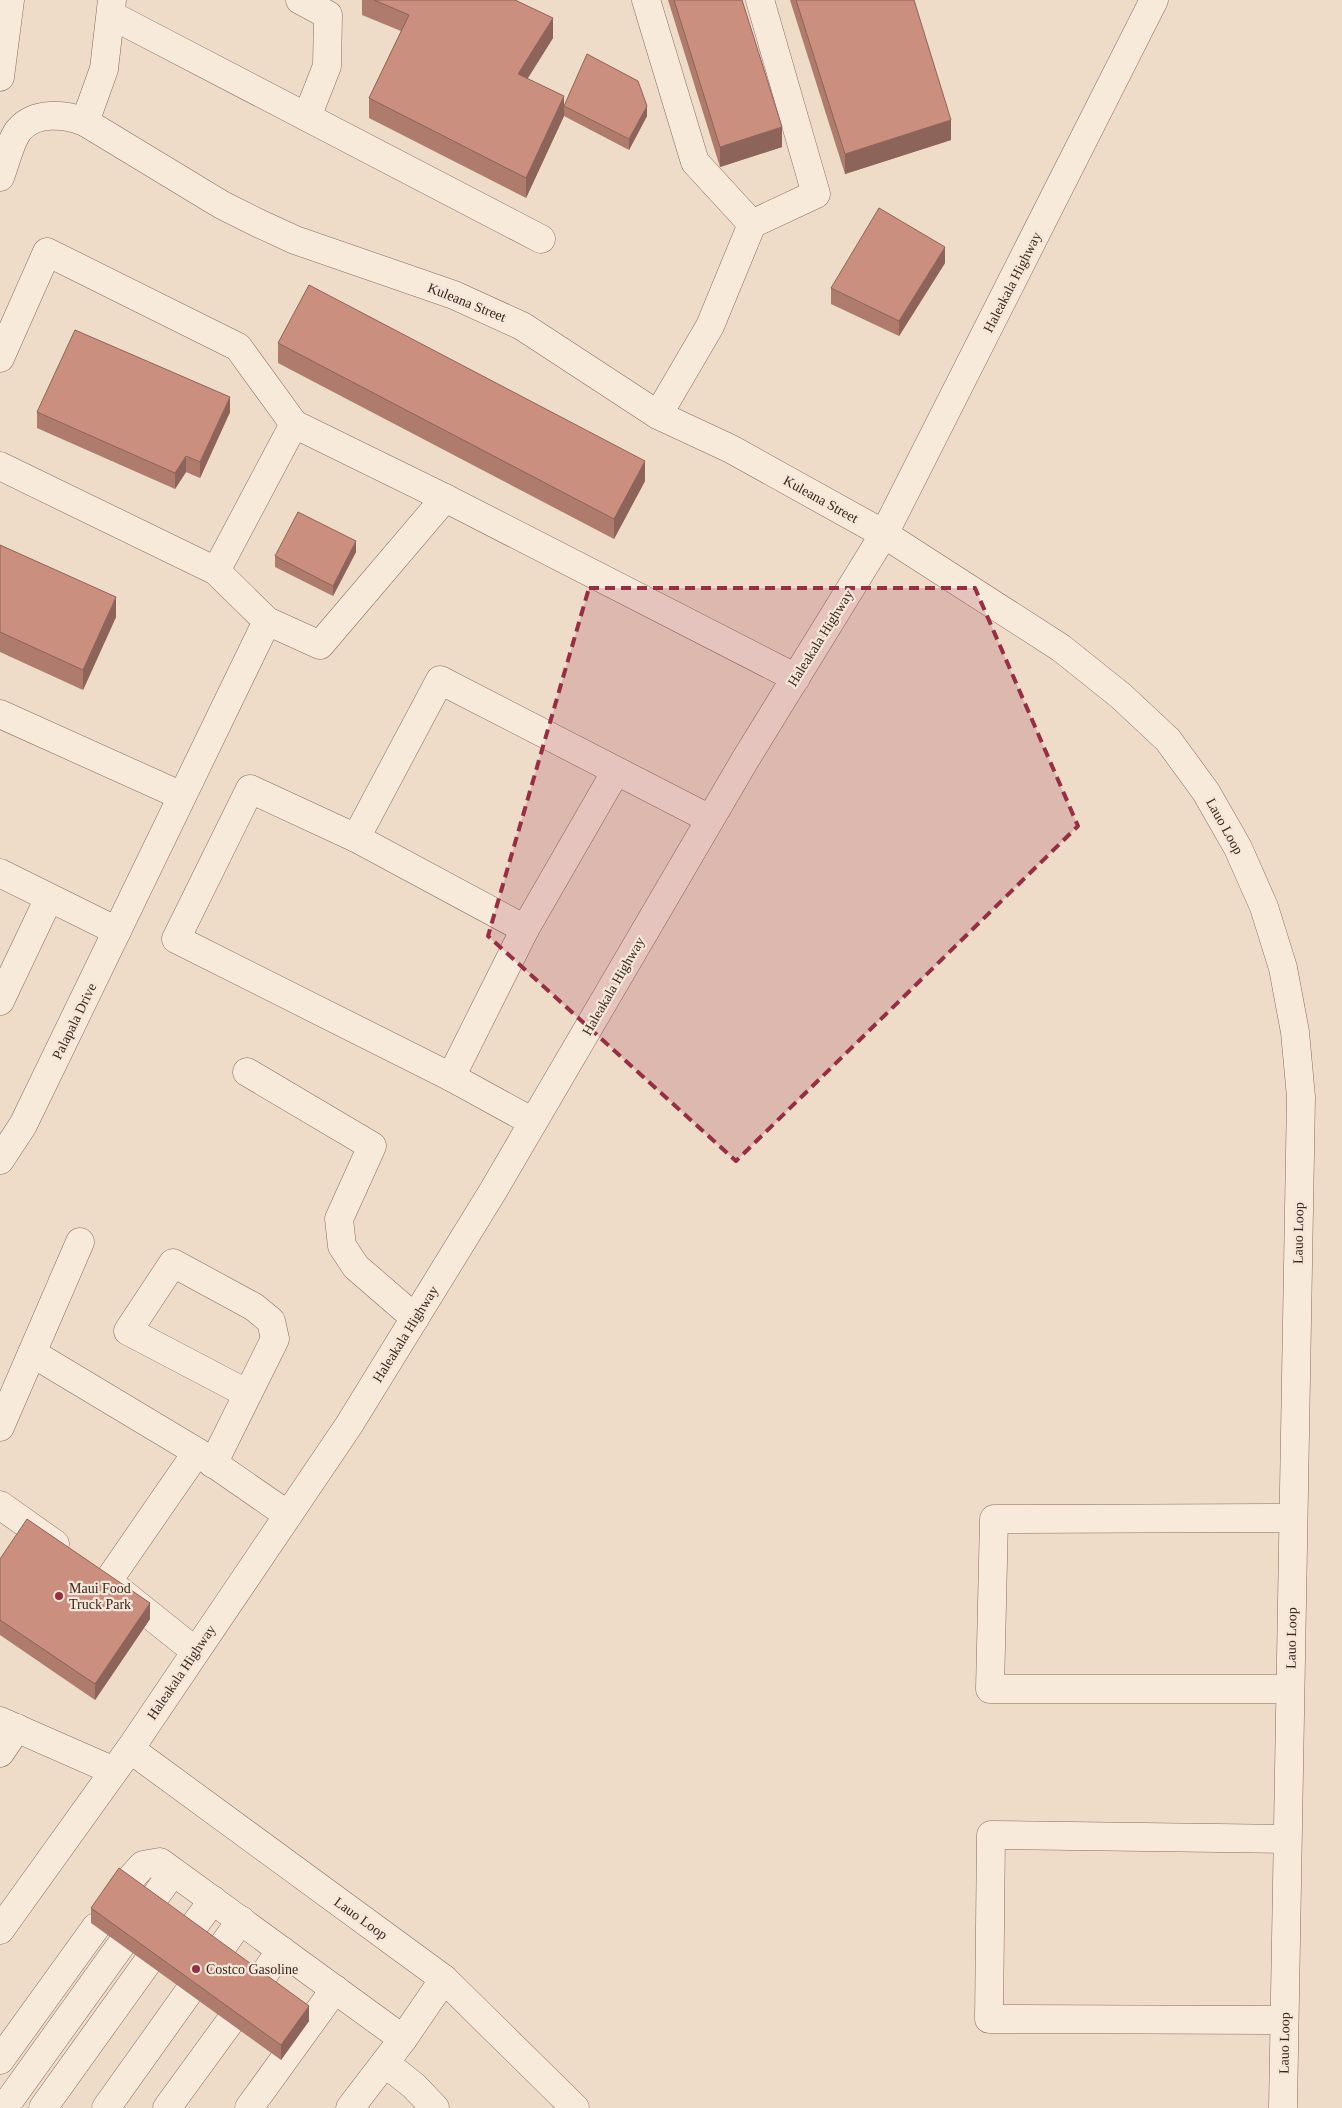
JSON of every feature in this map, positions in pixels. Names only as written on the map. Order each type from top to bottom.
[{"type":"street","points":[[0,77],[10,0]]},
{"type":"street","points":[[300,0],[328,15],[327,66],[307,117]]},
{"type":"street","points":[[646,0],[696,162],[752,224]]},
{"type":"street","points":[[658,415],[710,326],[752,224],[816,194],[760,0]]},
{"type":"street","name":"Haleakala Highway","points":[[0,1930],[130,1749],[349,1424],[533,1122],[710,819],[884,534],[1154,0]]},
{"type":"street","points":[[85,122],[104,69],[111,8],[307,117],[541,239]]},
{"type":"street","name":"Kuleana Street","points":[[17,122],[56,116],[85,122],[222,205],[258,223],[295,240],[454,295],[522,326],[658,415],[731,449],[884,534]]},
{"type":"street","points":[[0,177],[17,122]]},
{"type":"street","points":[[0,358],[47,252],[238,347],[294,424],[445,498],[796,678]]},
{"type":"street","points":[[216,571],[294,424]]},
{"type":"street","points":[[0,466],[216,571],[267,621],[320,645],[445,498]]},
{"type":"street","name":"Lauo Loop","points":[[884,534],[1061,648],[1121,696],[1168,740],[1206,792],[1238,848],[1264,907],[1283,968],[1295,1032],[1301,1097],[1282,2108]]},
{"type":"street","name":"Palapala Drive","points":[[0,1160],[24,1125],[267,621]]},
{"type":"street","points":[[356,838],[440,680],[710,819]]},
{"type":"street","points":[[0,714],[182,796]]},
{"type":"street","points":[[451,1077],[526,929],[616,771]]},
{"type":"street","points":[[526,929],[356,838],[250,789],[176,939],[451,1077],[533,1122]]},
{"type":"street","points":[[0,873],[117,931]]},
{"type":"street","points":[[0,1001],[49,898]]},
{"type":"street","points":[[248,1072],[372,1146],[339,1219],[342,1246],[356,1267],[415,1318]]},
{"type":"street","points":[[0,1427],[80,1242]]},
{"type":"street","points":[[108,1581],[205,1458],[248,1394],[275,1339],[271,1321],[254,1307],[174,1264],[128,1331],[248,1394]]},
{"type":"street","points":[[32,1353],[205,1458],[288,1515]]},
{"type":"street","points":[[0,1505],[108,1581],[195,1651]]},
{"type":"street","points":[[1290,1689],[990,1689],[994,1519],[1293,1518]]},
{"type":"street","points":[[0,1753],[8,1725],[114,1771]]},
{"type":"street","name":"Lauo Loop","points":[[130,1749],[444,1979],[575,2108]]},
{"type":"street","points":[[1284,2020],[989,2019],[991,1835],[1288,1839]]},
{"type":"street","points":[[136,1896],[143,1865],[167,1867],[403,2039]]},
{"type":"street","points":[[182,1929],[206,1895]]},
{"type":"street","points":[[224,1960],[248,1926]]},
{"type":"street","points":[[0,2060],[108,1935]]},
{"type":"street","points":[[0,2084],[108,1935]]},
{"type":"street","points":[[4,2108],[108,1935]]},
{"type":"street","points":[[264,1988],[288,1955]]},
{"type":"street","points":[[43,2108],[154,1968],[64,2108]]},
{"type":"street","points":[[350,2108],[403,2039],[444,1979]]},
{"type":"street","points":[[297,2012],[328,1984]]},
{"type":"street","points":[[249,2108],[328,1984]]},
{"type":"street","points":[[106,2108],[196,1999],[128,2108]]},
{"type":"street","points":[[167,2108],[236,2028],[188,2108]]},
{"type":"street","points":[[228,2108],[269,2051]]},
{"type":"street","points":[[385,2063],[414,2086],[435,2108]]},
{"type":"highlighted area","points":[[589,588],[975,588],[1078,826],[736,1161],[488,936]]},
{"type":"building","points":[[374,0],[515,0],[553,18],[518,74],[564,96],[526,178],[369,98],[409,15]]},
{"type":"building","points":[[674,0],[742,0],[782,127],[720,147]]},
{"type":"building","points":[[796,0],[914,0],[951,120],[845,154]]},
{"type":"building","points":[[587,54],[638,81],[647,106],[629,139],[564,106]]},
{"type":"building","points":[[879,208],[945,247],[899,321],[831,288]]},
{"type":"building","points":[[309,285],[645,461],[614,519],[278,343]]},
{"type":"building","points":[[75,330],[230,397],[200,462],[186,456],[175,473],[37,412]]},
{"type":"building","points":[[298,512],[356,541],[333,586],[275,556]]},
{"type":"building","points":[[0,545],[116,597],[83,670],[0,632]]},
{"type":"building","name":"Maui Food Truck Park","points":[[27,1519],[150,1603],[95,1684],[0,1620],[0,1559]]},
{"type":"building","name":"Costco Gasoline","points":[[119,1868],[309,2006],[281,2045],[91,1908]]},
{"type":"place","name":"Maui Food Truck Park","points":[[59,1596]]},
{"type":"place","name":"Costco Gasoline","points":[[196,1969]]}]
